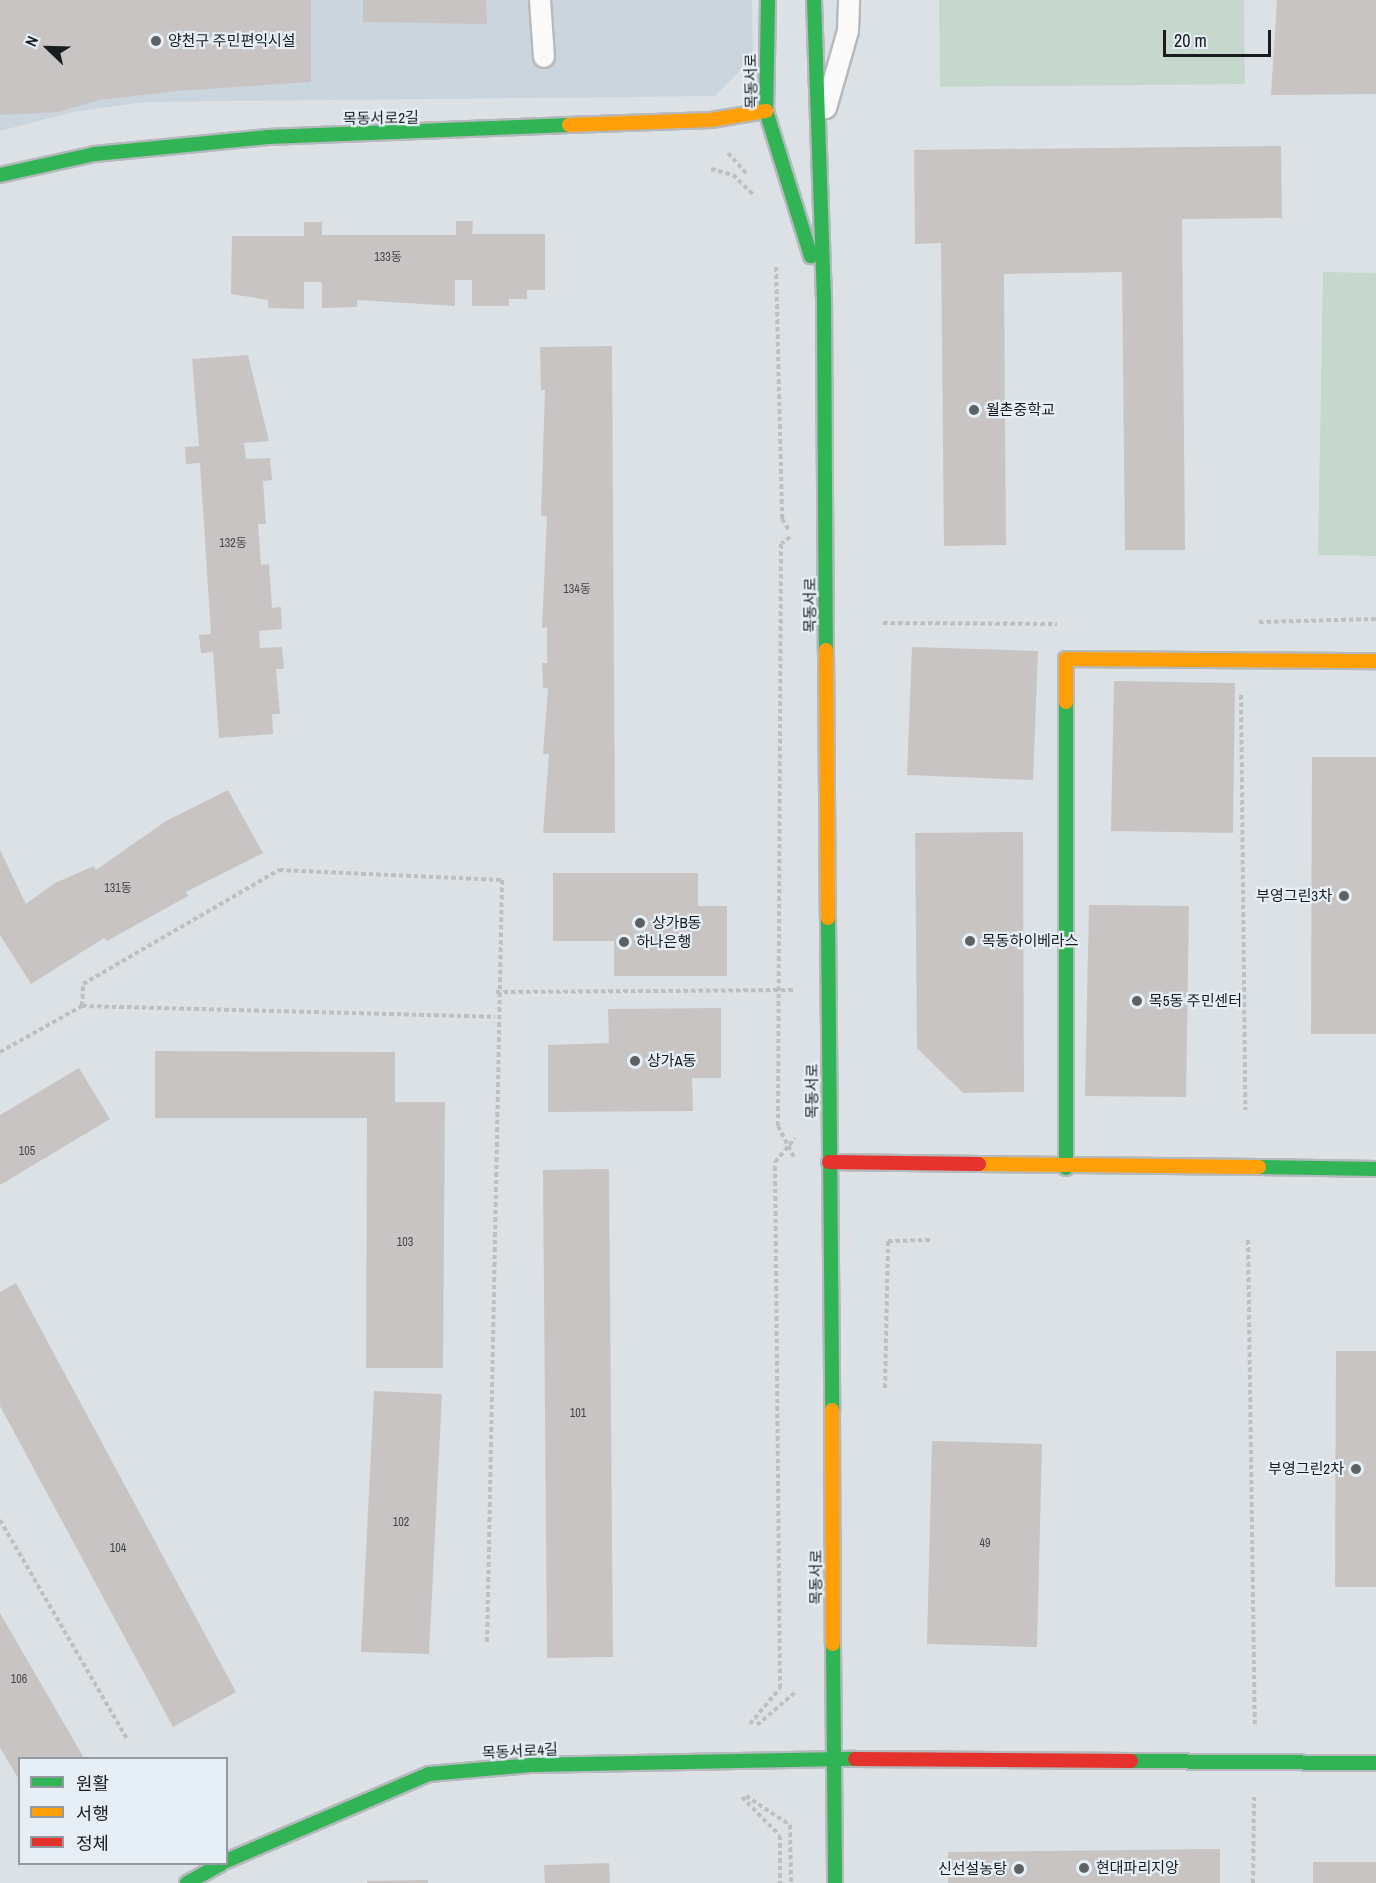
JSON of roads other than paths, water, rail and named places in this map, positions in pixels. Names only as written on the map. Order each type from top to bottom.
[{"type":"street","name":"목동서로","points":[[768,0],[766,111],[824,298]]},
{"type":"street","name":"목동서로","points":[[814,0],[824,298],[835,1883]]},
{"type":"street","name":"목동서로2길","points":[[0,175],[95,154],[268,137],[699,121],[766,111]]},
{"type":"street","points":[[1066,1168],[1066,659],[1376,661]]},
{"type":"street","points":[[830,1162],[1066,1168],[1376,1169]]},
{"type":"street","name":"목동서로4길","points":[[228,1860],[429,1774],[531,1765],[833,1759],[1376,1763]]},
{"type":"street","points":[[187,1883],[218,1865]]},
{"type":"lane","points":[[540,0],[544,57]]},
{"type":"lane","points":[[819,135],[848,31],[849,0]]},
{"type":"place","name":"양천구 주민편익시설","points":[[156,41]]},
{"type":"place","name":"월촌중학교","points":[[974,410]]},
{"type":"place","name":"부영그린3차","points":[[1344,896]]},
{"type":"place","name":"상가B동","points":[[640,923]]},
{"type":"place","name":"목동하이베라스","points":[[970,941]]},
{"type":"place","name":"하나은행","points":[[624,942]]},
{"type":"place","name":"목5동 주민센터","points":[[1137,1001]]},
{"type":"place","name":"상가A동","points":[[635,1061]]},
{"type":"place","name":"부영그린2차","points":[[1356,1469]]},
{"type":"place","name":"현대파리지앙","points":[[1084,1868]]},
{"type":"place","name":"신선설농탕","points":[[1019,1869]]}]
